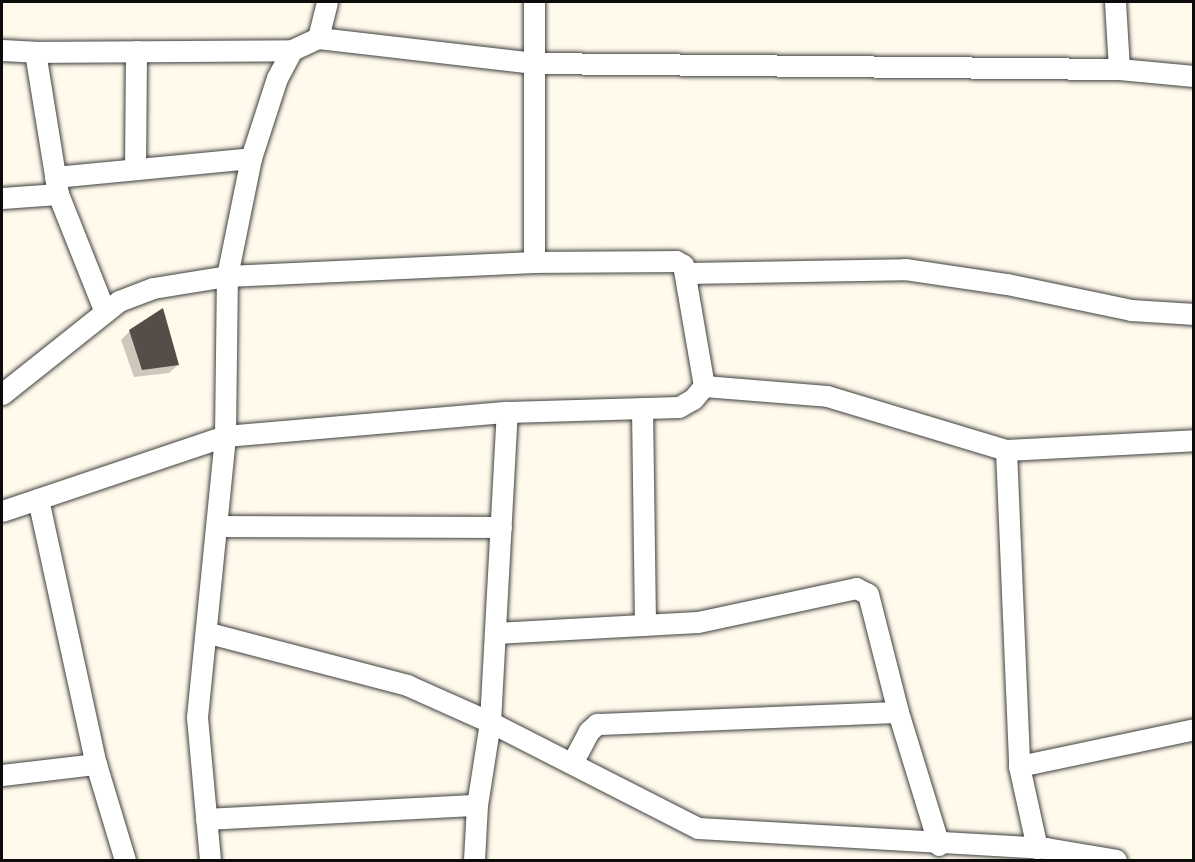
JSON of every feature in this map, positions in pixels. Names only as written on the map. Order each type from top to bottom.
[{"type":"street","points":[[318,38],[327,2]]},
{"type":"street","points":[[534,2],[534,262]]},
{"type":"street","points":[[1115,2],[1119,69]]},
{"type":"street","points":[[2,50],[35,52],[292,50],[318,38],[533,63],[1119,69],[1194,76]]},
{"type":"street","points":[[210,861],[197,717],[209,633],[225,436],[227,276],[251,158],[277,78],[292,50]]},
{"type":"street","points":[[135,169],[136,51]]},
{"type":"street","points":[[35,52],[57,186],[105,312]]},
{"type":"street","points":[[2,198],[135,169],[251,158]]},
{"type":"street","points":[[2,394],[119,301],[153,288],[227,276],[534,262],[676,261],[686,273],[704,386]]},
{"type":"street","points":[[686,273],[905,269],[1007,284],[1131,310],[1194,314]]},
{"type":"street","points":[[2,511],[225,436],[507,412],[680,407],[704,386],[827,396],[1006,450],[1194,440]]},
{"type":"street","points":[[642,408],[645,625]]},
{"type":"street","points":[[474,861],[477,805],[490,722],[507,412]]},
{"type":"street","points":[[1006,450],[1019,766],[1037,848]]},
{"type":"street","points":[[38,499],[96,764],[125,861]]},
{"type":"street","points":[[218,526],[501,527]]},
{"type":"street","points":[[495,633],[698,622],[856,588],[868,594],[875,607],[898,712],[939,845]]},
{"type":"street","points":[[209,633],[407,685],[490,722],[698,828],[939,845],[1037,848],[1116,861]]},
{"type":"street","points":[[572,763],[588,731],[597,724],[898,712]]},
{"type":"street","points":[[1019,766],[1194,729]]},
{"type":"street","points":[[2,775],[96,764]]},
{"type":"street","points":[[206,819],[477,805]]},
{"type":"building","points":[[163,308],[179,365],[142,370],[129,330]]}]
